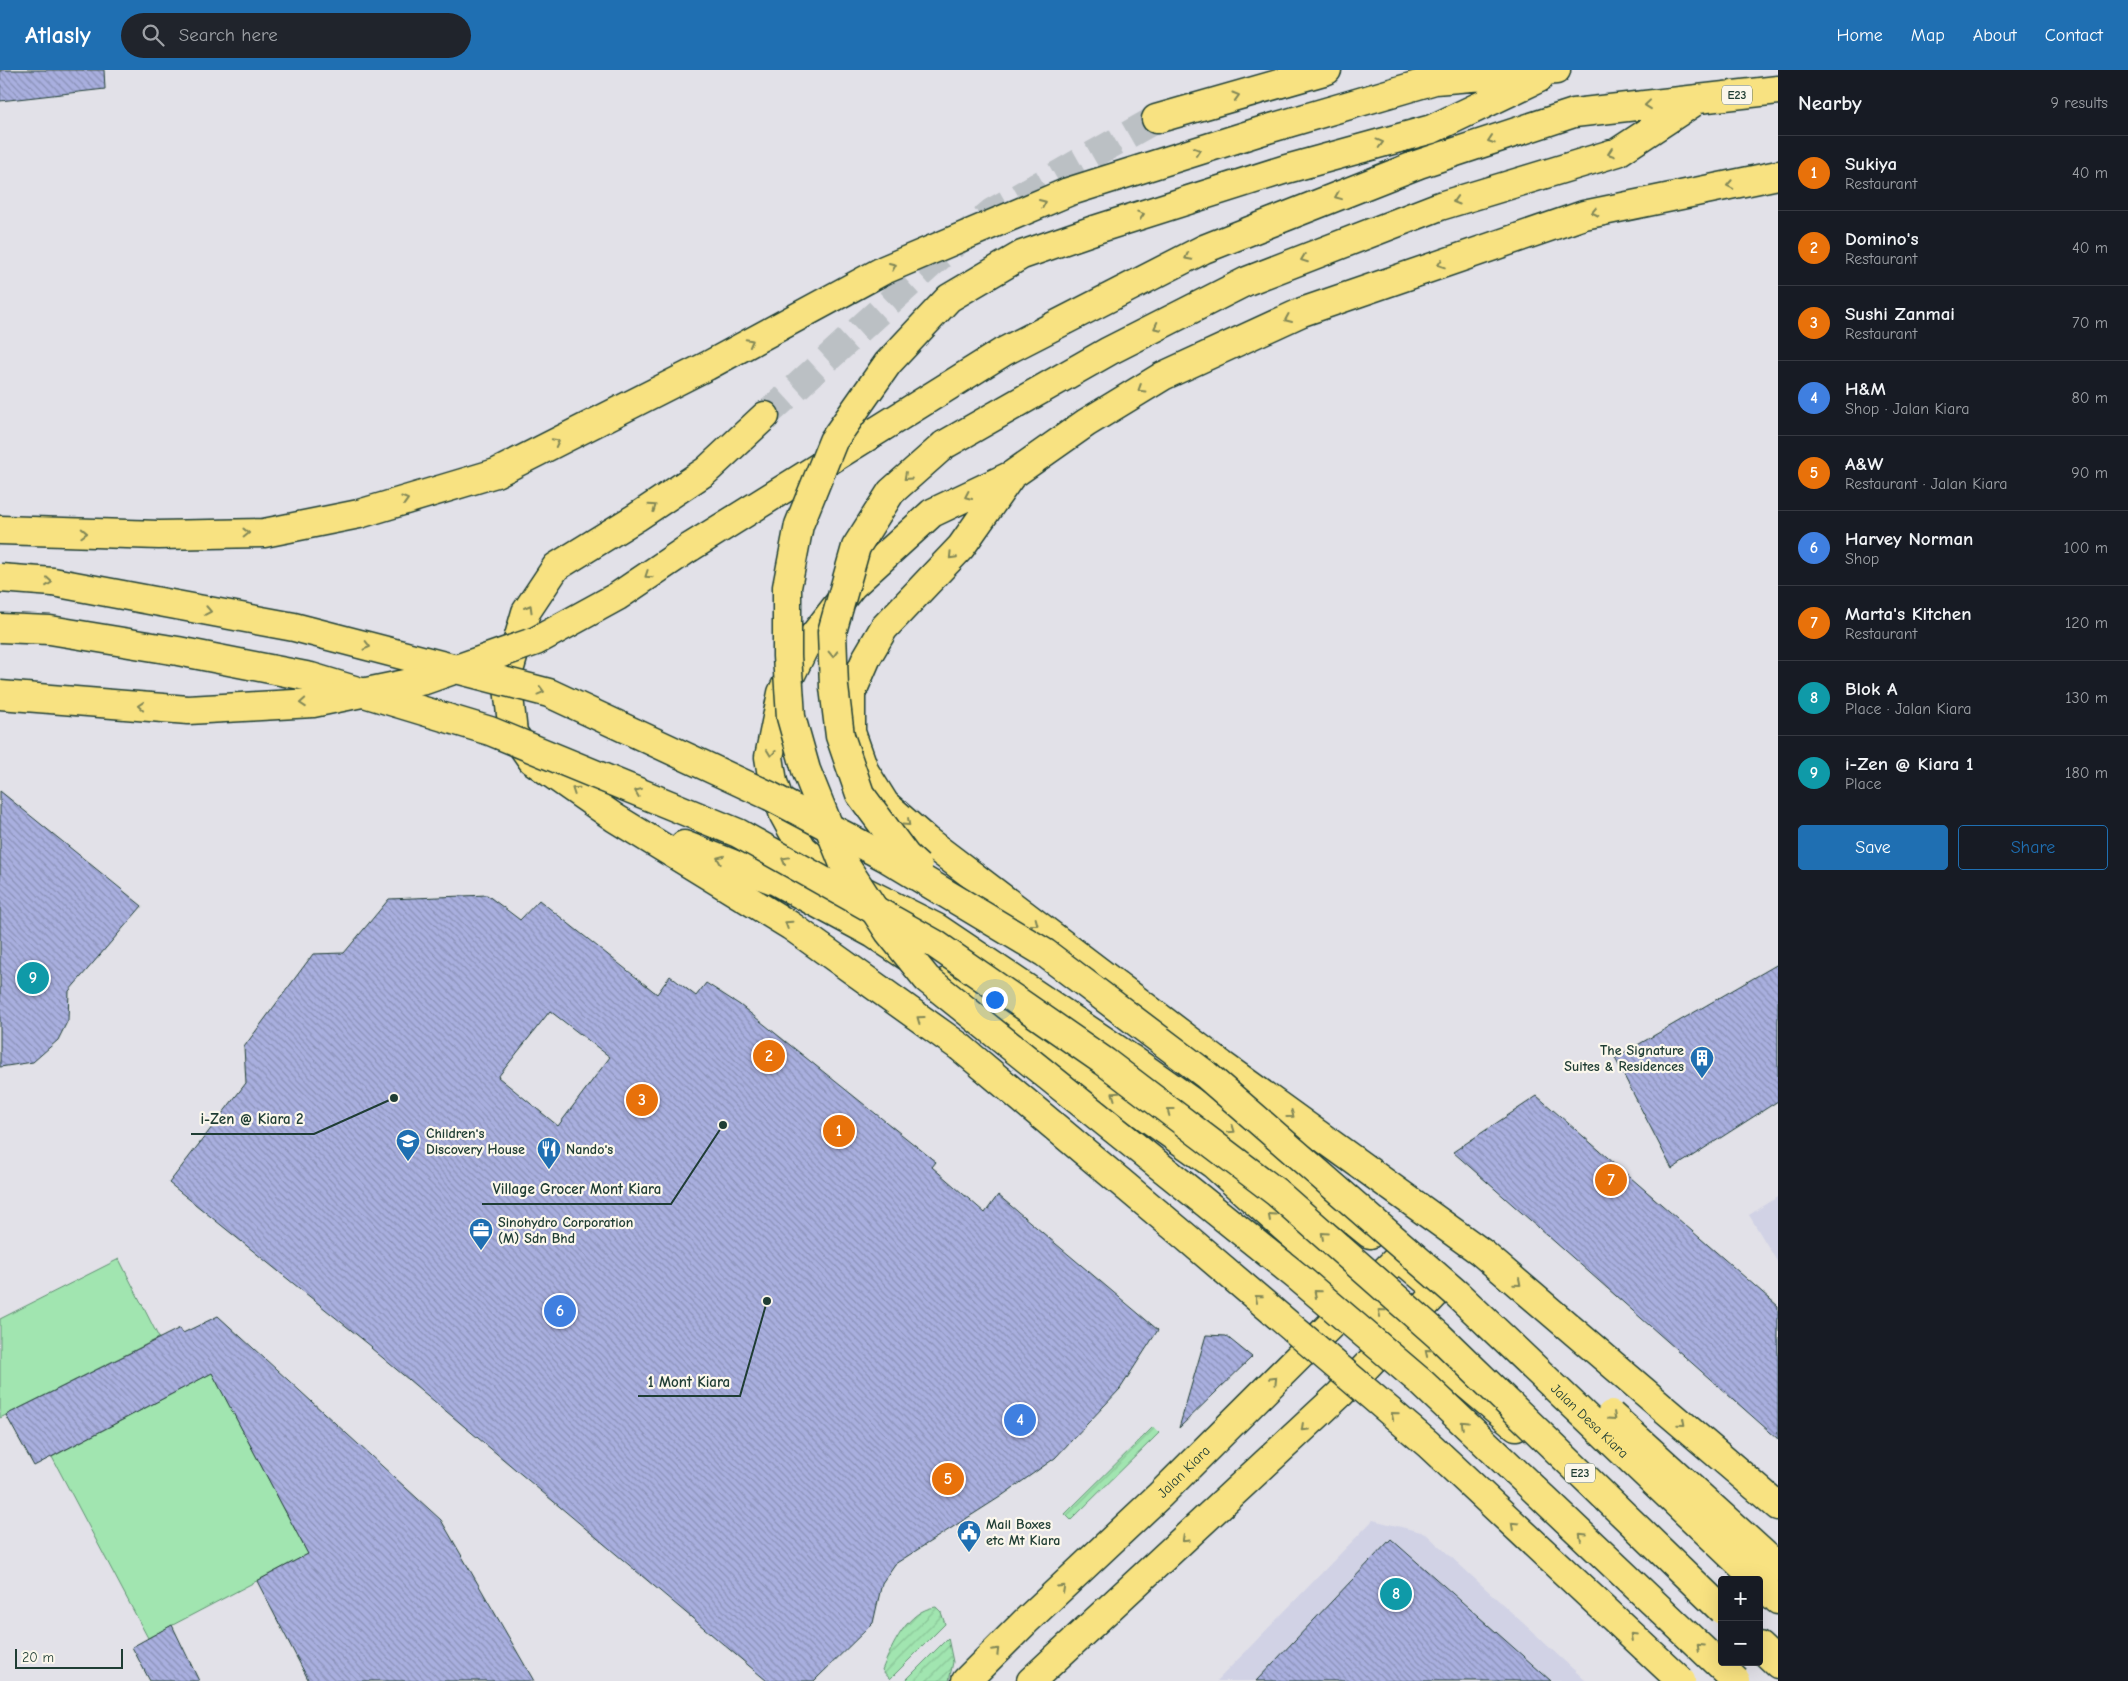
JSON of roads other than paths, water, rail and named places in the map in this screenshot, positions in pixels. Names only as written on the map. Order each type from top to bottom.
[{"type":"main road","points":[[1156,119],[1327,70]]},
{"type":"main road","points":[[1555,70],[1432,129],[1283,170],[1022,255],[949,298],[888,363],[833,441],[799,525],[787,587],[787,656],[791,717],[806,770],[844,862],[889,932],[927,979],[1299,1278],[1422,1383],[1736,1681]]},
{"type":"main road","points":[[0,530],[159,535],[264,533],[359,514],[496,473],[707,366],[884,270],[1068,192],[1261,131],[1435,80],[1555,70]]},
{"type":"main road","name":"E23","points":[[1697,100],[1778,90]]},
{"type":"main road","points":[[1697,100],[1618,152],[1440,206],[1247,282],[1109,350],[944,445],[891,492],[856,547],[832,632],[834,687],[840,736],[860,794],[906,856],[988,930],[1049,974],[1159,1046],[1288,1136],[1418,1240],[1778,1568]]},
{"type":"main road","points":[[0,695],[188,710],[313,702],[425,680],[536,641],[618,596],[688,548],[1003,352],[1204,249],[1419,164],[1574,112],[1697,100]]},
{"type":"main road","points":[[1778,175],[1584,215],[1302,312],[1163,376],[1086,423],[1012,475],[961,547],[884,628],[851,694],[851,732],[865,772],[886,804],[926,840],[1222,1065],[1482,1252],[1778,1506]]},
{"type":"main road","points":[[765,416],[706,470],[637,517],[556,567],[526,612],[506,678],[513,733],[532,760],[615,818],[791,926],[960,1048],[1186,1237],[1428,1444],[1681,1681]]},
{"type":"main road","name":"Jalan Desa Kiara","points":[[1012,475],[932,513],[852,586],[804,648],[782,693],[770,757],[773,782],[784,815],[802,848],[834,876],[936,928],[1130,1058],[1312,1187],[1502,1342],[1778,1590]]},
{"type":"main road","points":[[0,578],[53,582],[294,627],[549,693],[770,796],[885,857],[1045,953],[1205,1074],[1456,1293],[1753,1576]]},
{"type":"main road","name":"E23","points":[[0,628],[50,630],[178,651],[311,676],[490,730],[738,833],[935,944],[1105,1062],[1276,1192],[1439,1336],[1718,1606]]},
{"type":"main road","points":[[615,818],[776,881],[874,934],[1066,1060],[1213,1164],[1401,1330],[1671,1557],[1718,1599]]},
{"type":"main road","name":"Jalan Kiara","points":[[966,1681],[1026,1621],[1160,1495],[1399,1257]]},
{"type":"main road","points":[[1031,1681],[1340,1394],[1439,1290]]},
{"type":"main road","points":[[1763,1586],[1778,1600]]},
{"type":"main road","points":[[1763,1642],[1778,1655]]},
{"type":"main road","points":[[1763,1650],[1778,1664]]},
{"type":"tunnel","points":[[765,416],[932,263],[992,212],[1156,119]]},
{"type":"place","name":"i-Zen @ Kiara 1","points":[[33,978]]},
{"type":"place","name":"Domino's","points":[[769,1056]]},
{"type":"place","name":"The Signature Suites & Residences","points":[[1702,1079]]},
{"type":"place","name":"i-Zen @ Kiara 2","points":[[394,1098]]},
{"type":"place","name":"Sushi Zanmai","points":[[642,1100]]},
{"type":"place","name":"Village Grocer Mont Kiara","points":[[723,1125]]},
{"type":"place","name":"Sukiya","points":[[839,1131]]},
{"type":"place","name":"Children's Discovery House","points":[[408,1162]]},
{"type":"place","name":"Nando's","points":[[549,1170]]},
{"type":"place","name":"Marta's Kitchen","points":[[1611,1180]]},
{"type":"place","name":"Sinohydro Corporation (M) Sdn Bhd","points":[[481,1251]]},
{"type":"place","name":"1 Mont Kiara","points":[[767,1301]]},
{"type":"place","name":"Harvey Norman","points":[[560,1311]]},
{"type":"place","name":"H&M","points":[[1020,1420]]},
{"type":"place","name":"A&W","points":[[948,1479]]},
{"type":"place","name":"Mail Boxes etc Mt Kiara","points":[[969,1553]]},
{"type":"place","name":"Blok A","points":[[1396,1594]]}]
